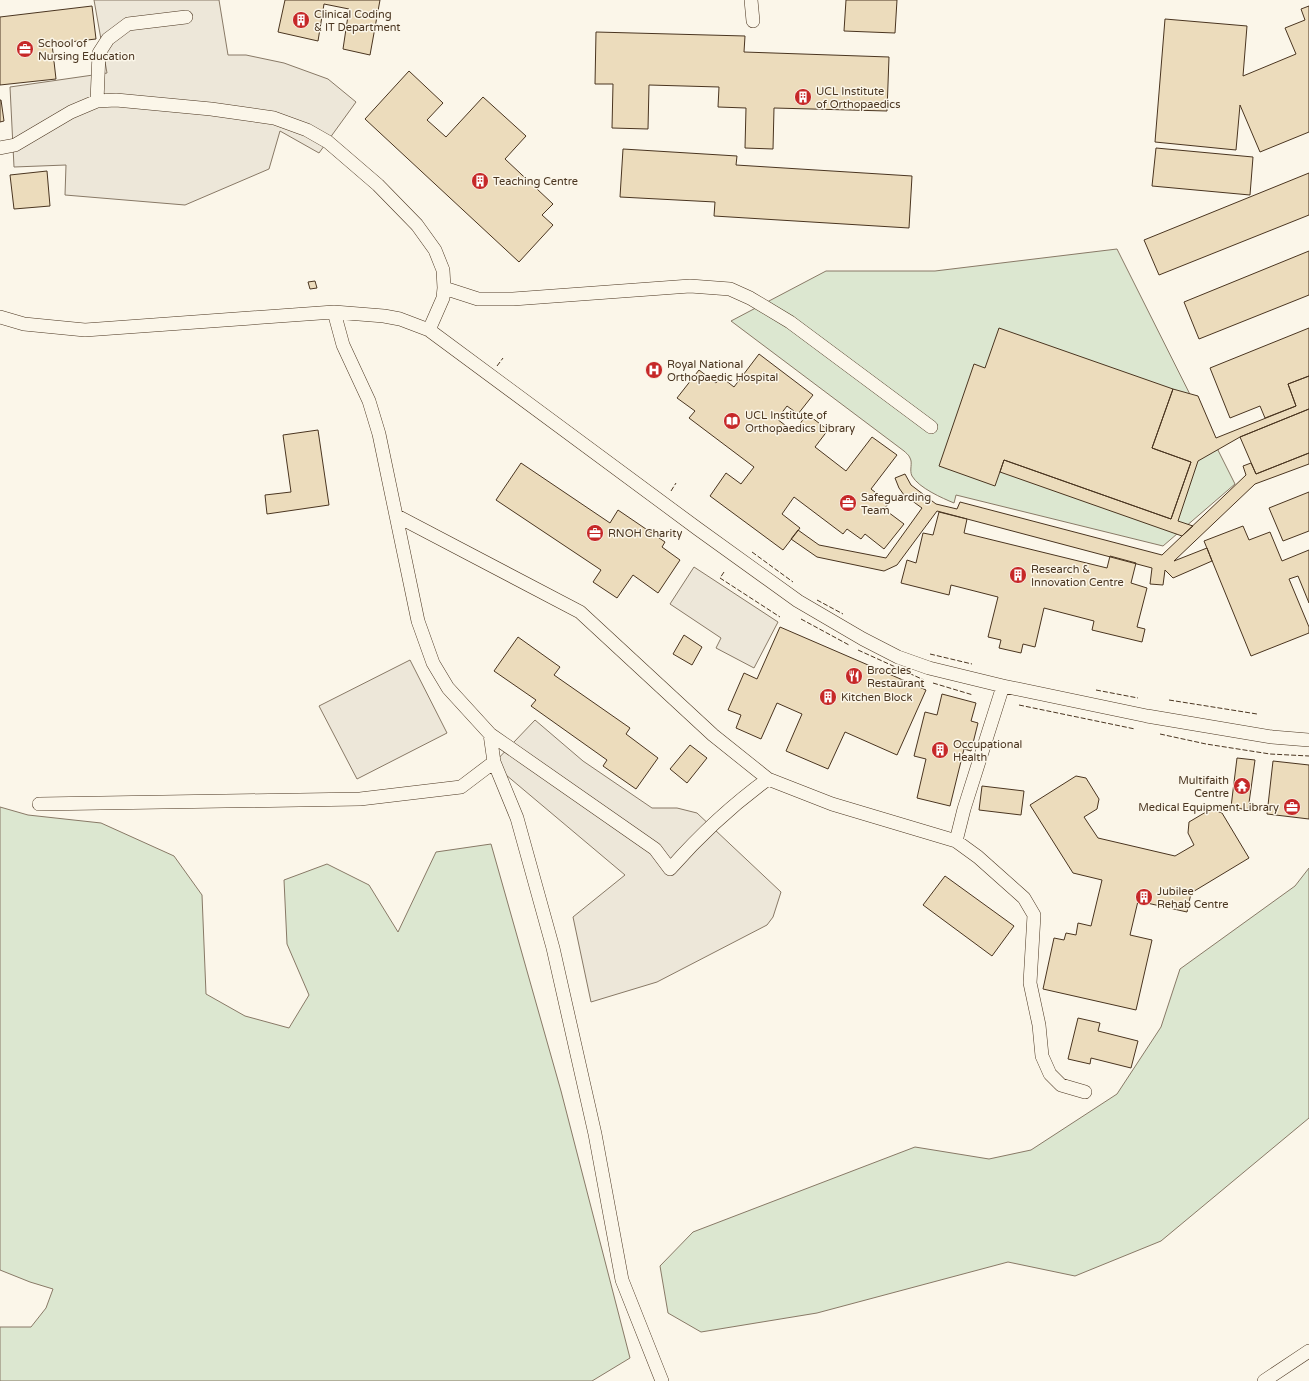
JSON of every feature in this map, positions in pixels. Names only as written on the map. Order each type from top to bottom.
[{"type":"lane","points":[[751,0],[753,21]]},
{"type":"lane","points":[[97,101],[99,53],[108,38],[128,24],[186,17]]},
{"type":"lane","points":[[0,148],[15,145],[71,112],[97,101],[116,100],[211,109],[274,118],[307,130],[328,142],[378,185],[417,225],[435,250],[443,270],[444,288],[443,298],[429,330]]},
{"type":"lane","points":[[444,288],[478,299],[513,299],[690,286],[730,289],[750,298],[790,322],[931,427]]},
{"type":"lane","points":[[334,312],[343,345],[369,401],[379,434],[418,621],[433,664],[448,688],[490,734],[655,849],[670,869],[707,829],[741,798],[768,779]]},
{"type":"lane","points":[[0,317],[24,324],[85,330],[334,312],[395,318],[429,330],[698,530],[798,601],[863,639],[898,656],[929,668],[1003,686],[1153,717],[1272,737],[1309,740]]},
{"type":"lane","points":[[397,516],[580,612],[713,735],[768,779],[832,804],[956,841],[1009,884],[1024,898],[1034,915],[1030,983],[1039,1025],[1042,1056],[1050,1074],[1061,1085],[1085,1092]]},
{"type":"lane","points":[[956,841],[964,809],[1003,686]]},
{"type":"lane","points":[[490,734],[494,762],[517,818],[554,948],[595,1134],[622,1280],[662,1381]]},
{"type":"lane","points":[[39,804],[360,799],[461,787],[494,762]]},
{"type":"lane","points":[[1264,1381],[1309,1351]]},
{"type":"green space","points":[[1117,249],[1235,484],[1163,546],[956,495],[954,503],[937,495],[920,485],[912,476],[911,460],[904,451],[731,321],[826,271],[935,271]]},
{"type":"green space","points":[[0,807],[28,815],[101,823],[174,856],[202,895],[206,994],[245,1016],[289,1028],[309,995],[287,944],[284,880],[327,864],[369,885],[398,932],[436,852],[491,844],[561,1091],[630,1358],[592,1381],[0,1381],[0,1327],[31,1327],[46,1308],[53,1289],[0,1270]]},
{"type":"green space","points":[[1309,868],[1309,1118],[1161,1241],[1075,1276],[1008,1262],[817,1313],[701,1332],[668,1313],[660,1266],[693,1232],[915,1147],[989,1159],[1031,1150],[1117,1094],[1161,1027],[1180,969],[1295,886]]},
{"type":"shaded area","points":[[94,0],[219,0],[228,55],[246,55],[284,63],[328,79],[356,102],[319,153],[280,131],[269,169],[185,205],[65,195],[66,165],[14,167],[10,87],[107,73]]},
{"type":"shaded area","points":[[694,567],[778,622],[754,668],[716,648],[721,638],[670,604]]},
{"type":"shaded area","points":[[410,660],[447,733],[357,779],[319,706]]},
{"type":"shaded area","points":[[535,720],[583,761],[652,808],[677,808],[697,813],[781,892],[773,917],[767,925],[657,982],[591,1002],[573,917],[625,875],[493,764]]},
{"type":"building","name":"Clinical Coding & IT Department","points":[[285,0],[380,0],[370,55],[343,49],[349,9],[324,4],[318,41],[278,32]]},
{"type":"building","points":[[846,0],[897,0],[895,33],[844,31]]},
{"type":"building","points":[[92,6],[96,39],[52,44],[56,79],[0,85],[0,17]]},
{"type":"building","points":[[1309,6],[1309,132],[1260,152],[1240,105],[1236,150],[1155,142],[1165,19],[1247,26],[1243,76],[1296,54],[1285,28],[1305,20],[1301,9]]},
{"type":"building","name":"UCL Institute of Orthopaedics","points":[[596,32],[745,36],[744,52],[889,57],[887,111],[774,108],[773,149],[745,148],[746,108],[718,107],[719,87],[649,85],[648,129],[612,128],[613,84],[595,84]]},
{"type":"building","name":"Teaching Centre","points":[[409,71],[443,103],[427,120],[446,137],[483,97],[526,136],[505,159],[553,204],[542,215],[553,225],[519,262],[365,119]]},
{"type":"building","points":[[0,100],[4,121],[0,122]]},
{"type":"building","points":[[1156,148],[1253,157],[1250,195],[1152,186]]},
{"type":"building","points":[[623,149],[737,156],[736,165],[912,176],[909,228],[714,216],[715,202],[620,197]]},
{"type":"building","points":[[47,171],[50,206],[14,209],[10,175]]},
{"type":"building","points":[[1309,173],[1309,215],[1159,275],[1144,240]]},
{"type":"building","points":[[1309,251],[1309,295],[1199,339],[1184,302]]},
{"type":"building","points":[[315,281],[317,288],[310,289],[308,282]]},
{"type":"building","points":[[999,328],[1173,389],[1152,448],[1191,462],[1171,519],[1004,460],[995,486],[939,466],[974,364],[985,368]]},
{"type":"building","points":[[1309,328],[1309,376],[1288,384],[1296,406],[1265,418],[1260,406],[1230,418],[1210,368]]},
{"type":"building","points":[[759,354],[813,395],[798,414],[787,406],[777,419],[794,432],[807,414],[828,430],[815,447],[846,471],[872,437],[897,455],[871,489],[889,503],[884,509],[904,524],[884,549],[865,534],[861,539],[847,529],[843,534],[794,497],[782,514],[800,528],[783,550],[710,496],[726,473],[741,484],[754,467],[689,418],[695,411],[677,398],[699,370],[716,383],[720,376],[734,387]]},
{"type":"building","points":[[1309,376],[1309,409],[1240,437],[1198,461],[1178,521],[1193,526],[1182,536],[1000,472],[1004,460],[1171,519],[1191,462],[1152,448],[1173,389],[1198,396],[1216,438],[1296,406],[1288,384]]},
{"type":"building","points":[[1309,409],[1309,453],[1256,474],[1240,437]]},
{"type":"building","points":[[318,430],[329,505],[267,514],[265,495],[291,492],[283,435]]},
{"type":"building","points":[[1309,453],[1309,464],[1255,484],[1174,561],[1207,548],[1212,561],[1173,578],[1165,570],[1163,585],[1150,584],[1152,568],[937,511],[897,565],[884,571],[817,557],[791,539],[798,530],[819,545],[886,558],[922,508],[904,495],[899,488],[895,478],[905,474],[911,485],[936,504],[957,509],[960,502],[1162,555],[1246,475],[1243,466],[1251,463],[1256,474]]},
{"type":"building","points":[[521,463],[610,523],[618,510],[665,542],[662,547],[680,560],[658,593],[633,575],[617,598],[593,582],[601,570],[496,500]]},
{"type":"building","points":[[1309,492],[1309,531],[1283,541],[1269,508]]},
{"type":"building","name":"Research & Innovation Centre","points":[[939,512],[967,519],[964,533],[1107,568],[1110,556],[1136,563],[1131,583],[1147,588],[1137,627],[1145,629],[1142,642],[1092,630],[1094,621],[1044,608],[1035,647],[1023,644],[1021,653],[999,648],[1001,640],[988,637],[998,597],[951,585],[949,595],[901,583],[907,560],[916,563],[923,533],[933,535]]},
{"type":"building","points":[[1243,526],[1249,540],[1270,532],[1282,561],[1309,550],[1309,603],[1298,576],[1289,579],[1309,627],[1309,633],[1251,656],[1204,541]]},
{"type":"building","name":"Kitchen Block","points":[[780,627],[926,690],[897,755],[845,732],[828,769],[786,751],[802,714],[777,703],[761,739],[736,728],[741,715],[728,710],[744,673],[757,679]]},
{"type":"building","points":[[684,635],[702,647],[692,665],[673,654]]},
{"type":"building","points":[[518,637],[560,667],[554,675],[630,728],[626,734],[658,758],[636,789],[603,766],[607,760],[531,706],[536,700],[494,671]]},
{"type":"building","name":"Occupational Health","points":[[942,694],[976,703],[971,721],[978,723],[971,751],[964,749],[950,806],[917,798],[926,759],[914,756],[925,712],[937,715]]},
{"type":"building","points":[[690,745],[707,758],[687,783],[670,769]]},
{"type":"building","name":"Multifaith Centre","points":[[1237,758],[1255,760],[1248,810],[1231,807]]},
{"type":"building","points":[[1273,761],[1309,765],[1309,819],[1267,814]]},
{"type":"building","name":"Jubilee Rehab Centre","points":[[1076,776],[1086,778],[1099,799],[1097,809],[1084,817],[1098,838],[1175,856],[1194,845],[1188,833],[1189,822],[1211,809],[1222,813],[1249,858],[1191,893],[1187,912],[1138,901],[1130,935],[1152,940],[1136,1010],[1043,989],[1054,938],[1064,940],[1066,933],[1076,935],[1078,923],[1091,926],[1102,880],[1073,873],[1030,805]]},
{"type":"building","points":[[982,786],[1024,791],[1021,815],[979,810]]},
{"type":"building","points":[[945,876],[1014,926],[992,956],[923,905]]},
{"type":"building","points":[[1078,1018],[1100,1023],[1098,1031],[1138,1041],[1131,1068],[1091,1058],[1090,1064],[1068,1059]]},
{"type":"fence","points":[[497,366],[503,358]]},
{"type":"fence","points":[[671,491],[676,483]]},
{"type":"fence","points":[[752,552],[793,582]]},
{"type":"fence","points":[[724,572],[720,578],[780,617]]},
{"type":"fence","points":[[817,600],[843,614]]},
{"type":"fence","points":[[801,619],[849,645]]},
{"type":"fence","points":[[858,650],[924,680]]},
{"type":"fence","points":[[930,654],[972,664]]},
{"type":"fence","points":[[933,683],[973,695]]},
{"type":"fence","points":[[1096,690],[1138,698]]},
{"type":"fence","points":[[1169,700],[1257,714]]},
{"type":"fence","points":[[1019,705],[1135,729]]},
{"type":"fence","points":[[1160,734],[1206,744],[1270,754],[1309,756]]},
{"type":"place","name":"Clinical Coding & IT Department","points":[[301,20]]},
{"type":"place","name":"School of Nursing Education","points":[[25,49]]},
{"type":"place","name":"UCL Institute of Orthopaedics","points":[[803,97]]},
{"type":"place","name":"Teaching Centre","points":[[480,181]]},
{"type":"place","name":"Royal National Orthopaedic Hospital","points":[[654,370]]},
{"type":"place","name":"UCL Institute of Orthopaedics Library","points":[[732,421]]},
{"type":"place","name":"Safeguarding Team","points":[[848,503]]},
{"type":"place","name":"RNOH Charity","points":[[595,533]]},
{"type":"place","name":"Research & Innovation Centre","points":[[1018,575]]},
{"type":"place","name":"Broccles Restaurant","points":[[854,676]]},
{"type":"place","name":"Kitchen Block","points":[[828,697]]},
{"type":"place","name":"Occupational Health","points":[[940,750]]},
{"type":"place","name":"Multifaith Centre","points":[[1242,786]]},
{"type":"place","name":"Medical Equipment Library","points":[[1292,807]]},
{"type":"place","name":"Jubilee Rehab Centre","points":[[1144,897]]}]
